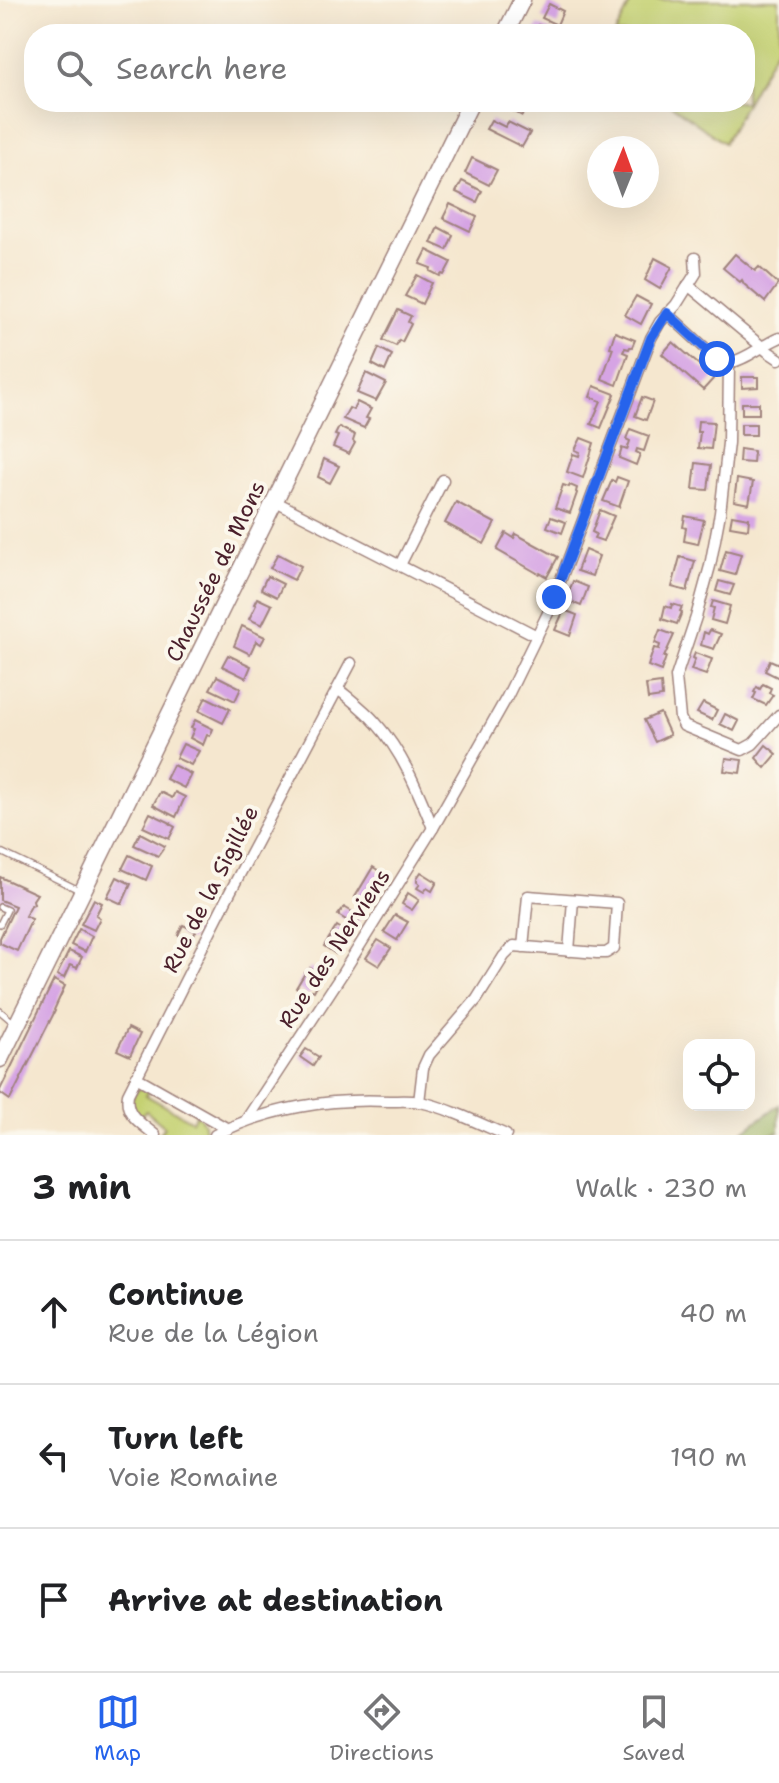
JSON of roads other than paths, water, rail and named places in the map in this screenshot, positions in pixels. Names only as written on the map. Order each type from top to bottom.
[{"type":"main road","points":[[510,24],[522,0]]},
{"type":"main road","name":"Chaussée de Mons","points":[[0,1059],[466,112]]},
{"type":"street","points":[[695,258],[696,273],[688,285],[779,359]]},
{"type":"street","name":"Rue des Nerviens","points":[[246,1120],[433,828],[507,697],[549,611],[651,338],[688,285]]},
{"type":"street","points":[[667,313],[717,359],[729,363],[739,361],[779,338]]},
{"type":"street","points":[[729,363],[728,443],[720,513],[710,566],[676,677],[680,718],[684,726],[742,750],[753,744],[779,715]]},
{"type":"street","points":[[400,565],[443,480]]},
{"type":"street","points":[[274,501],[537,636]]},
{"type":"street","name":"Rue de la Sigillée","points":[[155,1135],[128,1110],[128,1094],[351,663]]},
{"type":"street","points":[[338,689],[375,722],[394,745],[412,776],[433,828]]},
{"type":"street","points":[[419,1102],[423,1068],[429,1055],[477,999],[504,956],[514,946],[523,947],[569,951],[606,953],[614,948],[617,903],[528,896],[523,947]]},
{"type":"street","points":[[569,951],[573,900]]},
{"type":"street","points":[[136,1077],[228,1129]]},
{"type":"street","points":[[215,1135],[246,1120],[330,1102],[374,1100],[419,1102],[506,1135]]},
{"type":"lane","points":[[1,852],[81,892]]},
{"type":"lane","points":[[0,907],[7,910],[0,924]]},
{"type":"lane","points":[[0,1011],[17,1025]]}]
